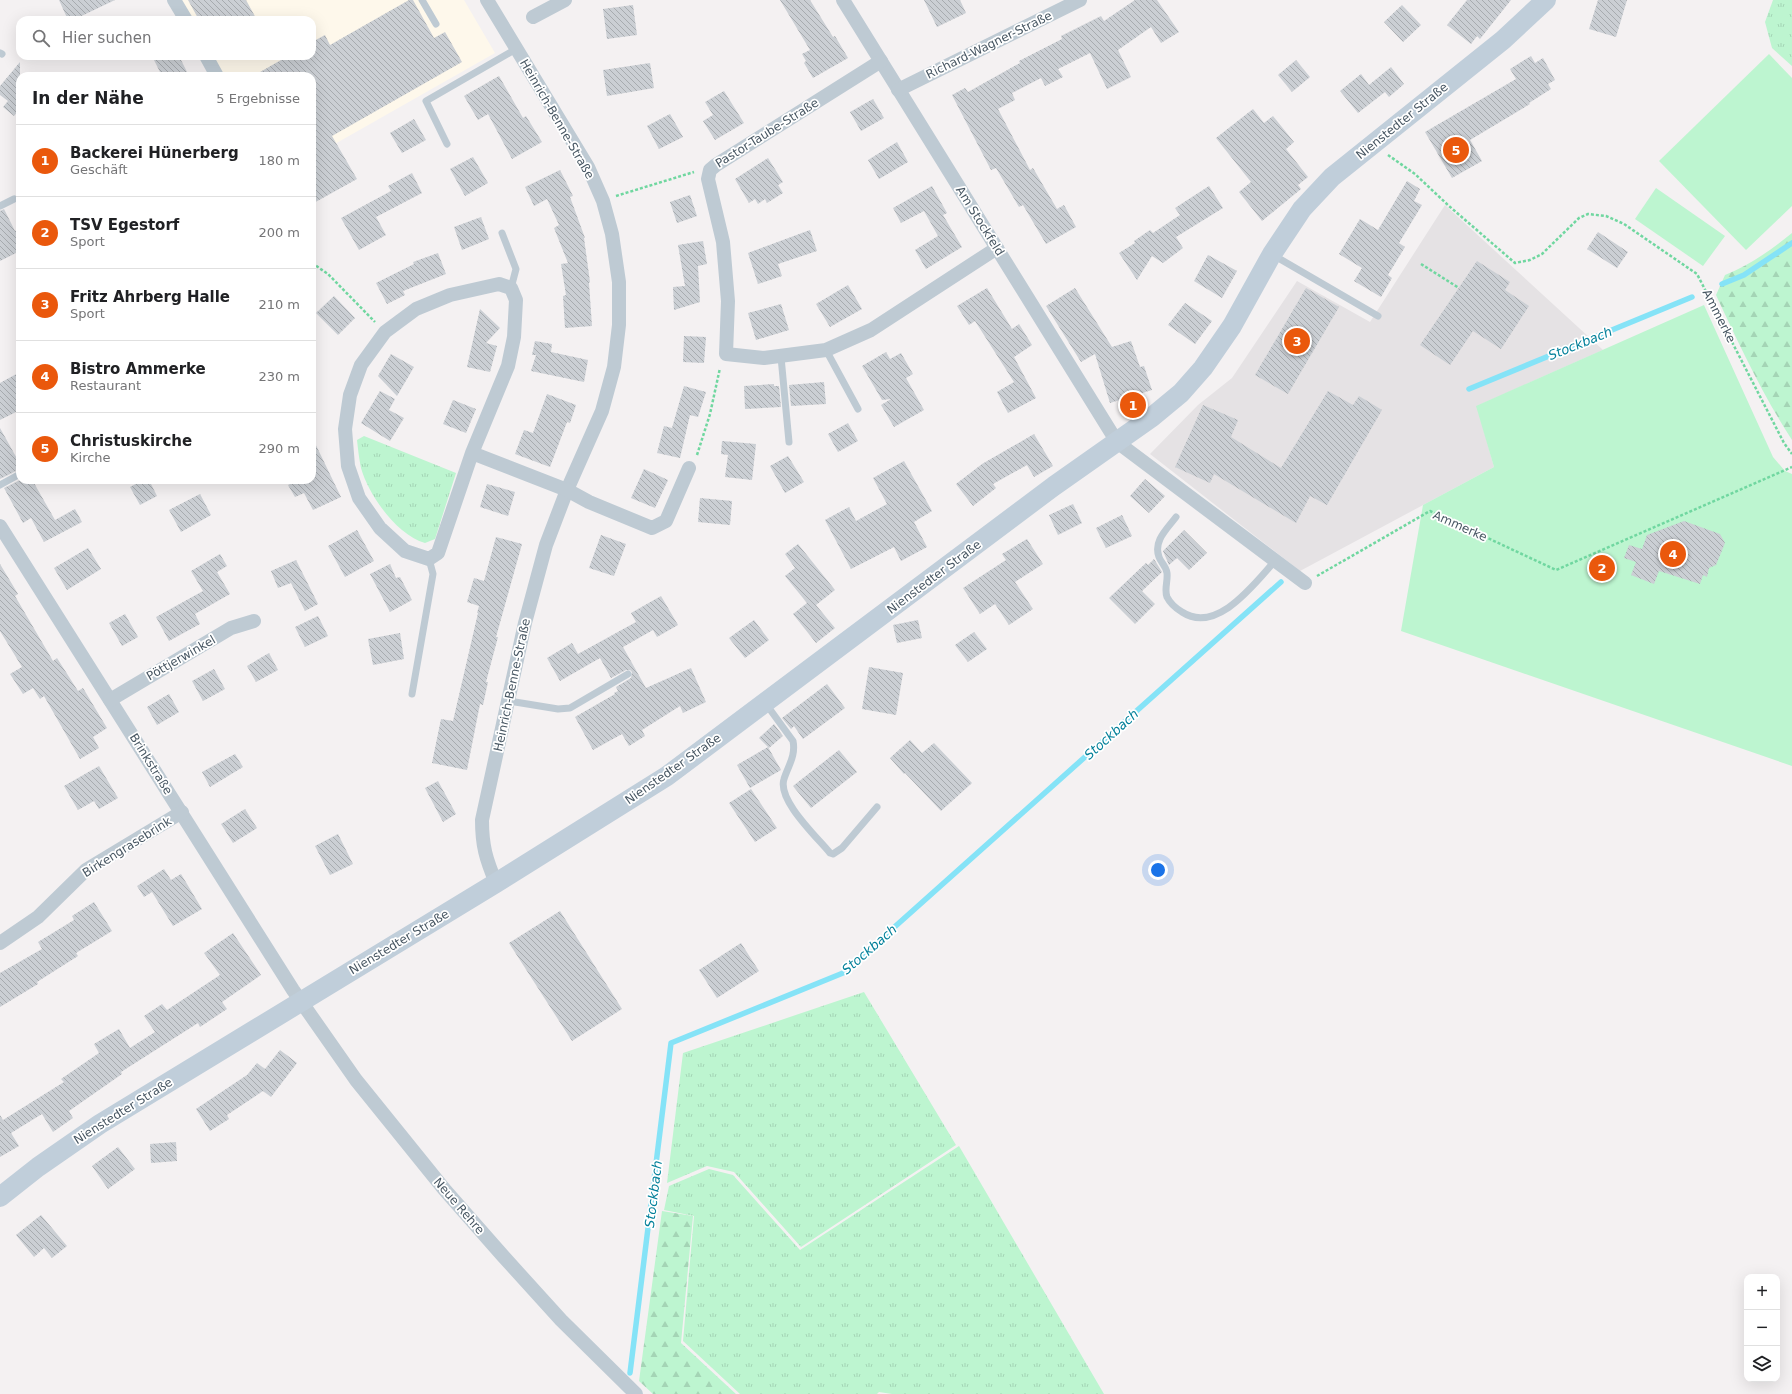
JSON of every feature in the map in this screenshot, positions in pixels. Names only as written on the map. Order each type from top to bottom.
[{"type":"main road","name":"Nienstedter Straße","points":[[0,1197],[38,1167],[100,1124],[496,883],[667,776],[766,704],[1054,486],[1117,442],[1181,393],[1203,368],[1232,326],[1272,254],[1302,209],[1332,178],[1503,40],[1546,0]]},
{"type":"street","points":[[174,0],[184,16]]},
{"type":"street","name":"Heinrich-Benne-Straße","points":[[487,0],[588,167],[603,201],[612,234],[619,282],[619,325],[614,367],[602,411],[546,545],[526,623],[482,820],[482,842],[496,883]]},
{"type":"street","points":[[533,17],[565,0]]},
{"type":"street","name":"Am Stockfeld","points":[[843,0],[1117,442]]},
{"type":"street","name":"Richard-Wagner-Straße","points":[[898,90],[1080,0]]},
{"type":"street","points":[[208,60],[215,72]]},
{"type":"street","name":"Pastor-Taube-Straße","points":[[726,354],[728,301],[723,242],[708,179],[710,170],[881,61]]},
{"type":"street","points":[[726,354],[764,358],[826,350],[871,330],[996,248]]},
{"type":"street","points":[[499,284],[511,288],[516,300],[514,337],[508,366],[472,453],[438,553],[429,559],[405,551],[380,528],[359,498],[348,466],[345,429],[350,395],[362,365],[385,332],[416,309],[450,295],[499,284]]},
{"type":"street","points":[[1117,442],[1305,583]]},
{"type":"street","points":[[472,453],[568,490],[589,502],[652,528],[666,521],[689,468]]},
{"type":"street","name":"Brinkstraße","points":[[0,526],[301,1002]]},
{"type":"street","name":"Pöttjerwinkel","points":[[110,700],[232,628],[254,621]]},
{"type":"street","name":"Birkengrasebrink","points":[[0,943],[38,917],[86,870],[182,812]]},
{"type":"street","name":"Neue Rehre","points":[[301,1002],[356,1080],[444,1189],[561,1320],[636,1394]]},
{"type":"lane","points":[[422,0],[436,24]]},
{"type":"lane","name":"Heinrich-Benne-Straße","points":[[447,144],[426,102],[516,49]]},
{"type":"lane","points":[[0,206],[14,199]]},
{"type":"lane","points":[[502,233],[516,269],[511,288]]},
{"type":"lane","points":[[1272,254],[1378,316]]},
{"type":"lane","points":[[826,350],[858,409]]},
{"type":"lane","points":[[781,357],[789,442]]},
{"type":"lane","points":[[0,485],[16,476]]},
{"type":"lane","points":[[1176,517],[1160,538],[1158,556],[1167,569],[1167,597],[1176,608],[1188,616],[1207,618],[1227,609],[1248,591],[1275,561]]},
{"type":"lane","points":[[412,694],[433,574],[429,559]]},
{"type":"lane","points":[[509,701],[558,709],[570,708],[628,674]]},
{"type":"lane","points":[[766,704],[793,741],[795,749],[784,780],[784,795],[792,808],[830,853],[833,854],[842,848],[877,807]]},
{"type":"path","name":"Ammerke","points":[[1373,144],[1415,174],[1449,206],[1515,263],[1530,260],[1542,254],[1579,218],[1588,214],[1606,216],[1624,224],[1698,274],[1784,443],[1792,454]]},
{"type":"path","points":[[603,201],[697,171],[710,170]]},
{"type":"path","points":[[1421,264],[1459,288]]},
{"type":"path","points":[[316,266],[328,274],[385,332]]},
{"type":"path","points":[[689,468],[696,459],[710,414],[719,370],[726,354]]},
{"type":"path","name":"Ammerke","points":[[1305,583],[1430,511],[1556,570],[1792,467]]},
{"type":"shaded area","points":[[178,0],[464,0],[495,53],[316,155],[316,72],[219,72],[212,60],[316,60],[316,16],[188,16]]},
{"type":"shaded area","points":[[1445,205],[1603,350],[1477,406],[1494,467],[1300,571],[1150,454],[1198,405],[1232,378],[1297,281],[1370,322]]},
{"type":"green space","points":[[1773,0],[1792,0],[1792,66],[1772,48],[1765,22]]},
{"type":"green space","points":[[1769,54],[1792,78],[1792,206],[1746,250],[1659,161]]},
{"type":"green space","points":[[1656,188],[1725,236],[1703,266],[1635,219]]},
{"type":"green space","points":[[1792,233],[1792,440],[1761,387],[1716,295],[1725,275],[1760,257]]},
{"type":"green space","points":[[1704,305],[1773,457],[1785,471],[1792,474],[1792,766],[1401,631],[1423,505],[1494,467],[1476,406]]},
{"type":"green space","points":[[364,436],[456,473],[435,539],[425,543],[404,532],[377,502],[370,490],[360,465],[357,440]]},
{"type":"green space","points":[[864,992],[956,1145],[801,1247],[734,1172],[707,1166],[667,1183],[683,1053]]},
{"type":"green space","points":[[959,1146],[1104,1394],[892,1394],[879,1392],[877,1394],[740,1394],[683,1341],[694,1216],[664,1210],[669,1186],[709,1169],[733,1175],[800,1250]]},
{"type":"green space","points":[[662,1211],[693,1216],[681,1343],[736,1394],[653,1394],[639,1381]]},
{"type":"building","points":[[59,0],[115,0],[81,16],[66,16]]},
{"type":"building","points":[[188,0],[246,0],[255,16],[197,16]]},
{"type":"building","points":[[409,0],[413,0],[434,38],[445,32],[462,62],[332,136],[357,179],[316,202],[316,72],[260,72],[281,60],[316,60],[316,40],[325,35],[330,45]]},
{"type":"building","points":[[780,0],[810,0],[848,58],[813,78],[804,63],[806,61],[802,54],[810,50]]},
{"type":"building","points":[[924,0],[960,0],[966,13],[937,27]]},
{"type":"building","points":[[1135,0],[1157,0],[1179,32],[1161,43],[1151,27],[1118,50],[1131,77],[1107,89],[1090,53],[1058,69],[1063,77],[1045,86],[1041,78],[1012,93],[1015,100],[998,109],[1030,170],[1033,168],[1057,209],[1064,205],[1076,227],[1046,244],[1023,205],[1019,207],[996,168],[991,170],[952,95],[965,88],[968,92],[1020,63],[1019,61],[1062,39],[1061,36],[1101,16],[1104,21]]},
{"type":"building","points":[[1467,0],[1511,0],[1480,39],[1477,36],[1471,44],[1447,25]]},
{"type":"building","points":[[1598,0],[1627,0],[1616,37],[1589,29]]},
{"type":"building","points":[[633,5],[637,35],[607,39],[603,9]]},
{"type":"building","points":[[1402,5],[1421,25],[1403,42],[1384,22]]},
{"type":"building","points":[[1531,56],[1535,63],[1543,58],[1555,80],[1548,84],[1551,89],[1529,103],[1530,104],[1470,140],[1482,161],[1452,178],[1425,132],[1516,79],[1510,69]]},
{"type":"building","points":[[154,60],[181,60],[187,72],[160,72]]},
{"type":"building","points":[[1296,60],[1310,77],[1292,92],[1278,75]]},
{"type":"building","points":[[20,62],[20,72],[16,72],[16,114],[14,116],[3,107],[8,101],[0,95],[0,86]]},
{"type":"building","points":[[650,63],[654,88],[607,96],[603,70]]},
{"type":"building","points":[[1391,67],[1404,84],[1389,97],[1385,92],[1358,113],[1340,91],[1361,74],[1369,85]]},
{"type":"building","points":[[499,76],[523,118],[526,116],[542,142],[512,159],[488,114],[478,120],[464,96]]},
{"type":"building","points":[[724,91],[744,123],[715,140],[703,121],[713,115],[705,102]]},
{"type":"building","points":[[873,99],[884,118],[861,131],[850,112]]},
{"type":"building","points":[[1253,109],[1264,123],[1273,116],[1294,142],[1286,149],[1308,177],[1298,185],[1301,189],[1262,221],[1239,192],[1251,182],[1216,138]]},
{"type":"building","points":[[670,114],[683,137],[659,149],[647,126]]},
{"type":"building","points":[[414,119],[426,140],[402,153],[390,133]]},
{"type":"building","points":[[897,142],[908,162],[879,179],[868,160]]},
{"type":"building","points":[[473,157],[488,183],[465,196],[450,169]]},
{"type":"building","points":[[768,158],[783,182],[778,185],[783,193],[767,203],[765,199],[758,204],[755,199],[749,203],[735,179]]},
{"type":"building","points":[[560,170],[573,196],[570,197],[585,238],[590,282],[592,326],[565,328],[563,296],[566,295],[561,264],[568,263],[554,228],[559,225],[547,199],[534,206],[525,187]]},
{"type":"building","points":[[412,173],[422,193],[376,217],[386,235],[359,250],[341,218],[391,191],[388,186]]},
{"type":"building","points":[[1407,181],[1420,189],[1414,201],[1422,205],[1399,243],[1405,247],[1388,275],[1392,278],[1381,297],[1354,281],[1362,268],[1339,254],[1360,219],[1378,230]]},
{"type":"building","points":[[932,186],[947,213],[943,215],[962,247],[926,269],[915,250],[938,236],[924,211],[901,223],[893,208]]},
{"type":"building","points":[[1209,186],[1223,208],[1176,237],[1183,248],[1163,263],[1152,256],[1137,280],[1119,253],[1135,243],[1134,241],[1150,230],[1153,233],[1180,215],[1175,208]]},
{"type":"building","points":[[690,195],[697,216],[677,223],[670,202]]},
{"type":"building","points":[[4,209],[16,230],[16,253],[0,261],[0,211]]},
{"type":"building","points":[[481,217],[489,239],[462,250],[454,227]]},
{"type":"building","points":[[810,230],[817,251],[778,264],[782,276],[758,284],[748,253]]},
{"type":"building","points":[[1598,232],[1628,252],[1617,268],[1587,249]]},
{"type":"building","points":[[703,241],[707,264],[698,266],[700,302],[674,310],[673,287],[685,286],[678,245]]},
{"type":"building","points":[[438,253],[446,274],[403,291],[405,295],[387,304],[376,283],[414,264],[413,262]]},
{"type":"building","points":[[1208,255],[1237,271],[1222,298],[1194,281]]},
{"type":"building","points":[[1477,261],[1510,282],[1505,290],[1529,306],[1501,349],[1473,331],[1450,365],[1420,345]]},
{"type":"building","points":[[848,285],[862,309],[830,327],[816,304]]},
{"type":"building","points":[[987,288],[1012,329],[1019,324],[1032,345],[1014,357],[1036,398],[1008,413],[997,392],[1014,382],[975,321],[969,325],[957,306]]},
{"type":"building","points":[[1075,288],[1112,347],[1131,341],[1140,367],[1144,366],[1152,390],[1110,403],[1095,354],[1081,362],[1046,306]]},
{"type":"building","points":[[1306,288],[1339,307],[1288,394],[1255,375]]},
{"type":"building","points":[[334,296],[355,318],[338,335],[316,313]]},
{"type":"building","points":[[1185,303],[1212,321],[1195,344],[1168,325]]},
{"type":"building","points":[[781,304],[789,330],[756,340],[748,313]]},
{"type":"building","points":[[480,309],[500,328],[486,343],[497,346],[490,372],[467,367]]},
{"type":"building","points":[[684,336],[706,337],[704,363],[683,362]]},
{"type":"building","points":[[535,341],[552,344],[551,352],[588,360],[584,382],[531,371],[536,355],[532,355]]},
{"type":"building","points":[[886,352],[890,359],[901,353],[913,374],[906,378],[924,410],[894,427],[881,405],[891,399],[882,400],[862,366]]},
{"type":"building","points":[[391,354],[414,367],[397,396],[378,376]]},
{"type":"building","points":[[16,374],[16,412],[0,420],[0,383]]},
{"type":"building","points":[[824,382],[826,404],[791,406],[789,385]]},
{"type":"building","points":[[774,384],[774,386],[779,386],[781,407],[745,409],[744,386]]},
{"type":"building","points":[[684,386],[706,392],[698,417],[690,415],[680,458],[657,453],[664,426],[672,428]]},
{"type":"building","points":[[380,391],[395,399],[389,410],[404,418],[390,441],[361,423]]},
{"type":"building","points":[[1328,391],[1353,405],[1359,396],[1382,410],[1327,505],[1310,496],[1296,523],[1214,474],[1210,483],[1175,467],[1203,405],[1238,420],[1231,437],[1281,468]]},
{"type":"building","points":[[547,394],[576,405],[570,423],[567,422],[550,467],[515,454],[524,430],[533,433]]},
{"type":"building","points":[[453,400],[476,409],[466,433],[443,424]]},
{"type":"building","points":[[848,423],[858,441],[838,452],[828,434]]},
{"type":"building","points":[[0,428],[16,457],[16,471],[0,479]]},
{"type":"building","points":[[1034,434],[1053,466],[1034,477],[1027,465],[993,484],[996,488],[973,506],[956,484],[982,464]]},
{"type":"building","points":[[722,441],[756,444],[752,480],[725,477],[728,455],[721,454]]},
{"type":"building","points":[[316,445],[341,497],[313,510],[304,493],[295,497],[288,485],[316,484]]},
{"type":"building","points":[[788,456],[804,482],[785,493],[770,466]]},
{"type":"building","points":[[904,461],[932,511],[914,522],[927,547],[901,561],[894,547],[851,569],[825,520],[849,507],[856,521],[887,504],[873,478]]},
{"type":"building","points":[[644,469],[668,480],[655,508],[631,498]]},
{"type":"building","points":[[1145,479],[1165,496],[1149,513],[1130,496]]},
{"type":"building","points":[[16,482],[16,484],[35,484],[55,520],[75,509],[82,522],[44,542],[31,518],[23,523],[4,488]]},
{"type":"building","points":[[136,484],[151,484],[157,496],[140,505],[130,487]]},
{"type":"building","points":[[487,484],[515,492],[508,516],[480,507]]},
{"type":"building","points":[[200,494],[211,515],[181,532],[169,510]]},
{"type":"building","points":[[700,498],[732,501],[730,525],[698,522]]},
{"type":"building","points":[[1073,504],[1082,523],[1058,535],[1049,515]]},
{"type":"building","points":[[1122,515],[1132,536],[1106,548],[1096,528]]},
{"type":"building","points":[[1684,521],[1720,534],[1725,543],[1716,565],[1709,568],[1707,577],[1703,575],[1700,584],[1659,571],[1654,584],[1631,575],[1636,562],[1624,558],[1629,545],[1642,549],[1647,535]]},
{"type":"building","points":[[357,530],[374,561],[345,577],[328,546]]},
{"type":"building","points":[[1184,530],[1207,553],[1189,570],[1177,558],[1169,565],[1163,551]]},
{"type":"building","points":[[601,535],[626,544],[614,576],[589,568]]},
{"type":"building","points":[[496,537],[522,544],[496,637],[498,637],[486,682],[488,682],[483,705],[480,704],[467,770],[432,763],[441,719],[453,721],[478,613],[479,606],[467,602],[474,578],[484,581]]},
{"type":"building","points":[[1027,539],[1043,564],[1015,582],[1033,609],[1009,625],[995,604],[980,614],[963,588],[1006,560],[1002,554]]},
{"type":"building","points":[[798,544],[835,590],[816,605],[835,628],[816,643],[793,614],[807,603],[785,576],[795,568],[785,554]]},
{"type":"building","points":[[88,548],[101,569],[67,590],[54,568]]},
{"type":"building","points":[[220,554],[227,566],[217,572],[230,594],[195,614],[200,624],[169,641],[156,617],[203,591],[191,571]]},
{"type":"building","points":[[1154,559],[1162,572],[1142,591],[1155,604],[1135,624],[1109,598],[1146,563],[1148,565]]},
{"type":"building","points":[[296,560],[318,604],[305,611],[291,583],[278,588],[271,571]]},
{"type":"building","points":[[0,564],[18,594],[15,596],[53,661],[57,658],[78,691],[83,688],[107,728],[93,737],[99,748],[80,759],[44,696],[40,699],[33,688],[23,694],[10,674],[22,667],[0,631]]},
{"type":"building","points":[[390,564],[396,578],[400,577],[412,600],[390,612],[370,574]]},
{"type":"building","points":[[661,596],[678,625],[657,637],[653,630],[623,647],[646,688],[691,668],[706,702],[683,713],[680,706],[642,730],[645,736],[629,746],[622,734],[593,750],[575,717],[615,694],[614,693],[618,691],[616,687],[631,678],[632,672],[630,670],[626,670],[611,678],[600,658],[560,681],[547,658],[572,643],[578,654],[636,622],[631,613]]},
{"type":"building","points":[[125,614],[138,637],[122,646],[109,623]]},
{"type":"building","points":[[318,616],[328,636],[305,647],[295,627]]},
{"type":"building","points":[[754,620],[769,640],[745,658],[729,638]]},
{"type":"building","points":[[918,620],[922,638],[897,643],[893,625]]},
{"type":"building","points":[[974,632],[987,649],[968,662],[955,645]]},
{"type":"building","points":[[400,633],[404,659],[373,665],[368,639]]},
{"type":"building","points":[[269,653],[278,670],[256,682],[247,666]]},
{"type":"building","points":[[869,667],[903,673],[896,715],[862,709]]},
{"type":"building","points":[[214,669],[225,689],[203,701],[192,681]]},
{"type":"building","points":[[827,684],[845,708],[803,739],[794,726],[791,729],[782,718]]},
{"type":"building","points":[[169,694],[179,712],[157,725],[147,707]]},
{"type":"building","points":[[774,724],[783,736],[769,748],[759,738]]},
{"type":"building","points":[[910,740],[922,753],[934,743],[972,783],[941,811],[890,758]]},
{"type":"building","points":[[768,747],[781,770],[750,788],[737,765]]},
{"type":"building","points":[[839,750],[857,772],[811,808],[793,786]]},
{"type":"building","points":[[235,754],[243,767],[210,787],[202,772]]},
{"type":"building","points":[[99,766],[118,798],[99,809],[94,801],[78,810],[64,786]]},
{"type":"building","points":[[438,781],[456,814],[443,822],[425,788]]},
{"type":"building","points":[[751,789],[777,828],[755,842],[729,803]]},
{"type":"building","points":[[245,809],[257,828],[233,843],[221,824]]},
{"type":"building","points":[[338,834],[353,864],[330,875],[315,846]]},
{"type":"building","points":[[164,869],[171,880],[181,874],[202,909],[173,926],[152,892],[144,897],[137,886]]},
{"type":"building","points":[[94,902],[112,931],[76,953],[78,956],[37,982],[38,984],[0,1007],[0,973],[42,949],[38,942],[74,920],[72,916]]},
{"type":"building","points":[[560,911],[622,1009],[572,1041],[509,943]]},
{"type":"building","points":[[233,933],[261,975],[222,1002],[227,1009],[200,1027],[198,1023],[121,1072],[122,1074],[69,1111],[73,1118],[53,1132],[42,1114],[11,1133],[19,1146],[0,1157],[0,1115],[3,1120],[64,1082],[61,1079],[99,1053],[94,1044],[119,1029],[130,1048],[155,1032],[144,1016],[162,1004],[167,1010],[220,975],[204,953]]},
{"type":"building","points":[[741,943],[759,971],[717,998],[699,970]]},
{"type":"building","points":[[280,1050],[297,1063],[271,1097],[263,1091],[227,1115],[229,1119],[210,1131],[196,1109],[247,1075],[257,1063],[265,1069]]},
{"type":"building","points":[[176,1142],[177,1161],[151,1163],[150,1144]]},
{"type":"building","points":[[118,1147],[135,1169],[108,1189],[92,1166]]},
{"type":"building","points":[[41,1215],[67,1246],[52,1258],[44,1248],[34,1257],[16,1235]]},
{"type":"waterway","name":"Stockbach","points":[[1722,284],[1744,275],[1792,243]]},
{"type":"waterway","name":"Stockbach","points":[[1469,389],[1692,297]]},
{"type":"waterway","name":"Stockbach","points":[[630,1373],[671,1043],[843,973],[1281,582]]},
{"type":"place","name":"Christuskirche","points":[[1456,150]]},
{"type":"place","name":"Fritz Ahrberg Halle","points":[[1297,341]]},
{"type":"place","name":"Backerei Hünerberg","points":[[1133,405]]},
{"type":"place","name":"Bistro Ammerke","points":[[1673,554]]},
{"type":"place","name":"TSV Egestorf","points":[[1602,568]]}]
